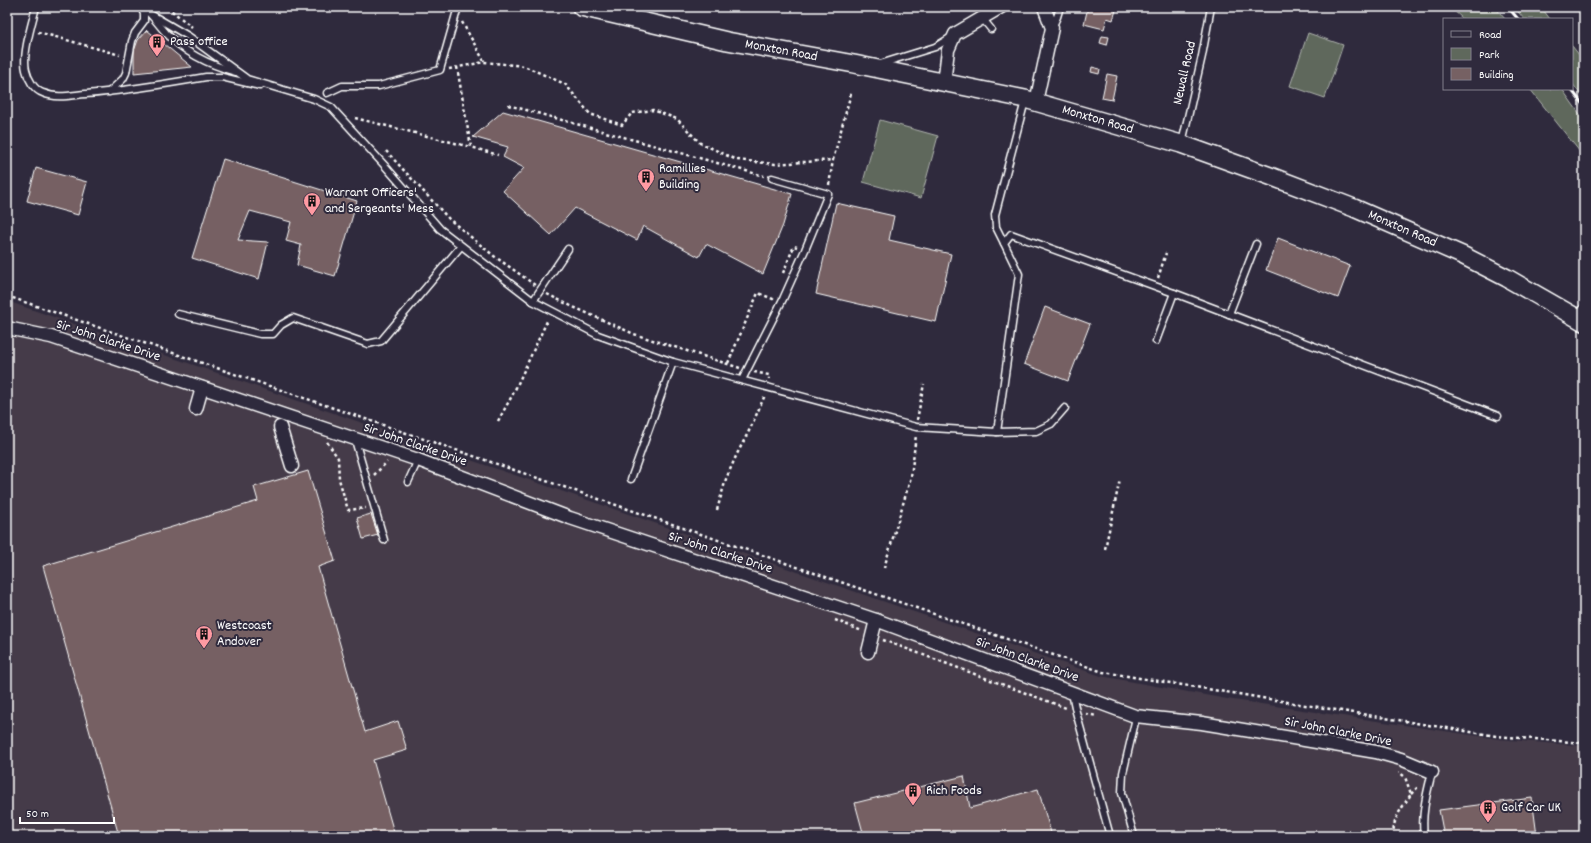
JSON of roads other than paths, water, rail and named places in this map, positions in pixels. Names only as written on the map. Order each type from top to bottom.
[{"type":"street","name":"Monxton Road","points":[[581,7],[727,41],[854,64],[1031,101],[1181,144],[1354,208],[1464,256],[1582,315]]},
{"type":"street","points":[[944,83],[948,50],[955,34],[1001,7]]},
{"type":"street","points":[[1031,101],[1052,28],[1044,7]]},
{"type":"street","name":"Sir John Clarke Drive","points":[[7,328],[51,337],[418,460],[570,518],[876,620],[1072,693],[1135,719],[1202,723],[1376,752],[1401,759],[1432,772]]},
{"type":"street","points":[[196,409],[202,388]]},
{"type":"street","points":[[280,427],[292,466]]},
{"type":"street","points":[[868,652],[876,620]]},
{"type":"lane","points":[[36,7],[27,44],[25,68],[35,87],[43,93],[58,97],[109,92],[206,77],[222,77],[301,94]]},
{"type":"lane","points":[[109,92],[123,79],[126,74],[132,41],[135,33],[144,21],[142,7]]},
{"type":"lane","points":[[142,7],[152,15],[188,36],[248,78],[301,94],[331,107],[440,229],[533,301],[551,312],[598,335],[673,362],[916,427],[997,432],[1036,431],[1052,424],[1065,408]]},
{"type":"lane","points":[[1052,28],[1058,17],[1060,7]]},
{"type":"lane","name":"Newall Road","points":[[1181,144],[1202,56],[1211,7]]},
{"type":"lane","points":[[327,93],[342,86],[380,86],[440,70],[457,9]]},
{"type":"lane","points":[[152,15],[166,33],[188,52],[205,62],[241,74]]},
{"type":"lane","points":[[982,18],[991,29]]},
{"type":"lane","points":[[854,64],[881,64],[912,55],[935,47],[955,34]]},
{"type":"lane","points":[[997,432],[1019,274],[996,227],[995,215],[1031,101]]},
{"type":"lane","points":[[742,380],[783,299],[828,194],[772,178]]},
{"type":"lane","points":[[1004,243],[1011,234],[1174,293],[1498,416]]},
{"type":"lane","points":[[1228,314],[1256,244]]},
{"type":"lane","points":[[178,314],[260,334],[272,334],[281,325],[292,318],[368,344],[381,341],[461,246]]},
{"type":"lane","points":[[533,301],[568,249]]},
{"type":"lane","points":[[1156,342],[1174,293]]},
{"type":"lane","points":[[631,479],[673,362]]},
{"type":"lane","points":[[355,440],[384,540]]},
{"type":"lane","points":[[408,482],[418,460]]},
{"type":"lane","points":[[1072,693],[1110,836]]},
{"type":"lane","points":[[1134,836],[1122,793],[1123,773],[1135,719]]},
{"type":"lane","points":[[1424,836],[1422,823],[1426,794],[1432,772]]},
{"type":"railway","points":[[1508,7],[1517,18]]},
{"type":"railway","points":[[1572,90],[1584,106]]},
{"type":"place","name":"Pass office","points":[[157,57]]},
{"type":"place","name":"Ramillies Building","points":[[646,192]]},
{"type":"place","name":"Warrant Officers' and Sergeants' Mess","points":[[312,216]]},
{"type":"place","name":"Westcoast Andover","points":[[204,649]]},
{"type":"place","name":"Rich Foods","points":[[913,806]]},
{"type":"place","name":"Golf Car UK","points":[[1488,823]]}]
